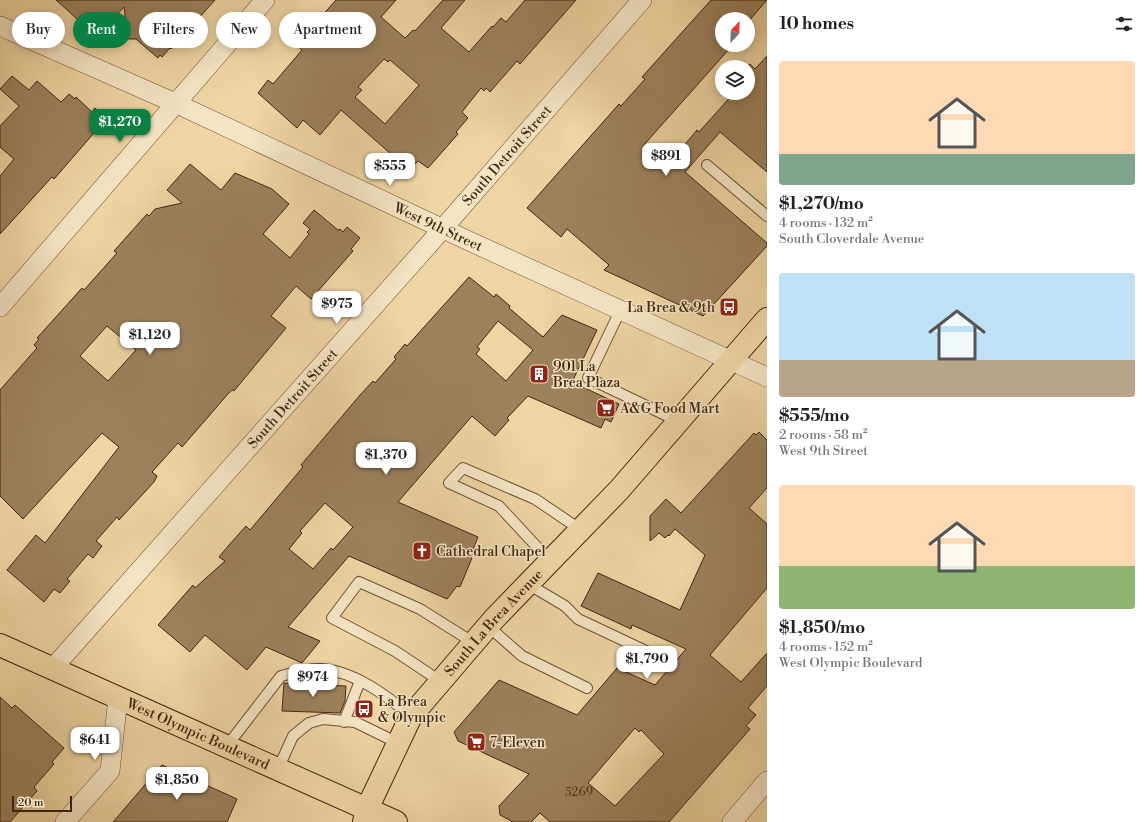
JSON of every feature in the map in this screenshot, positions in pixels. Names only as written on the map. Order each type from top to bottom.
[{"type":"main road","name":"South La Brea Avenue","points":[[366,815],[411,716],[488,626],[619,490],[767,319]]},
{"type":"main road","name":"West Olympic Boulevard","points":[[0,645],[278,769],[366,815],[396,822]]},
{"type":"street","points":[[0,307],[264,0]]},
{"type":"street","name":"South Detroit Street","points":[[52,669],[443,229],[642,0]]},
{"type":"street","name":"West 9th Street","points":[[0,26],[175,103],[620,311],[767,377]]},
{"type":"street","points":[[65,822],[110,771],[118,698]]},
{"type":"street","points":[[732,822],[767,781]]},
{"type":"lane","points":[[707,165],[767,216]]},
{"type":"lane","points":[[620,311],[588,378],[678,421]]},
{"type":"lane","points":[[550,561],[499,506],[449,484],[463,468],[536,499],[581,530]]},
{"type":"lane","points":[[440,681],[395,651],[332,618],[358,582],[420,609],[474,643]]},
{"type":"lane","points":[[528,584],[565,606],[578,620],[648,652]]},
{"type":"lane","points":[[488,626],[522,656],[587,688]]},
{"type":"lane","points":[[227,746],[281,676],[320,669],[346,674],[360,681],[396,703],[411,716]]},
{"type":"lane","points":[[344,722],[360,681]]},
{"type":"lane","points":[[278,769],[293,736],[310,723],[323,720],[355,722],[398,743]]},
{"type":"building","points":[[56,0],[215,0],[204,12],[139,12],[139,42],[136,39],[131,39],[131,12],[125,12],[124,7],[120,12],[73,12],[73,15]]},
{"type":"building","points":[[336,0],[396,0],[381,17],[405,38],[413,30],[415,31],[443,0],[465,0],[441,28],[469,52],[492,26],[493,27],[501,18],[506,22],[525,0],[576,0],[520,64],[517,61],[490,92],[486,88],[484,91],[481,88],[462,112],[468,118],[456,132],[458,134],[428,168],[418,161],[409,170],[341,110],[320,135],[303,120],[297,128],[258,93],[268,80],[273,84],[302,50],[300,48],[376,48],[376,12],[325,12]],"holes":[[[384,59],[388,62],[390,60],[419,85],[385,124],[355,97],[362,90],[358,87]]]},
{"type":"building","points":[[711,0],[767,0],[755,14],[755,12],[715,12],[715,52],[727,52],[719,60],[715,60],[715,65],[643,146],[666,167],[697,130],[699,132],[728,100],[755,100],[755,69],[767,56],[767,172],[720,132],[685,172],[767,243],[767,246],[703,316],[604,270],[609,265],[567,229],[561,237],[527,208],[619,104],[621,106],[645,79],[642,77]]},
{"type":"building","points":[[146,48],[170,48],[162,57],[160,55],[158,58]]},
{"type":"building","points":[[12,76],[29,90],[37,81],[61,102],[69,94],[75,99],[76,97],[92,112],[95,108],[107,118],[54,179],[52,177],[0,234],[0,176],[14,159],[0,147],[0,126],[19,106],[0,89]]},
{"type":"building","points":[[190,164],[221,190],[235,173],[272,189],[289,204],[263,234],[290,258],[309,234],[307,232],[310,229],[303,223],[314,210],[338,230],[340,229],[343,232],[347,227],[360,238],[351,249],[353,251],[311,299],[296,286],[271,316],[286,328],[234,391],[232,390],[228,394],[182,447],[178,443],[152,472],[157,476],[154,482],[119,520],[117,517],[96,541],[102,546],[93,558],[88,554],[67,579],[70,581],[60,593],[54,589],[44,602],[7,570],[36,535],[45,543],[119,447],[102,433],[23,519],[0,496],[0,390],[37,348],[34,345],[39,339],[37,338],[82,288],[84,290],[117,253],[114,251],[147,214],[149,216],[155,209],[182,203],[167,190]],"holes":[[[107,326],[136,350],[108,381],[80,356]]]},
{"type":"building","points":[[469,277],[494,297],[496,294],[510,306],[509,308],[543,337],[562,315],[597,330],[572,382],[619,404],[611,422],[605,419],[601,428],[528,396],[507,418],[509,420],[495,436],[472,416],[398,502],[478,537],[470,557],[472,558],[460,587],[457,586],[447,599],[349,556],[288,627],[320,641],[302,663],[266,647],[247,670],[205,635],[190,652],[158,625],[193,585],[195,588],[225,561],[219,557],[229,545],[246,526],[250,530],[303,467],[301,465],[360,395],[373,381],[375,383],[396,359],[394,357],[405,344],[407,346]],"holes":[[[498,321],[533,350],[506,381],[476,354],[480,349],[477,347]],[[325,503],[353,527],[333,550],[331,548],[313,569],[289,549],[302,533],[300,531]]]},
{"type":"building","points":[[759,432],[767,440],[767,488],[749,508],[767,524],[767,588],[710,655],[741,682],[767,653],[767,686],[748,708],[756,715],[746,726],[750,729],[669,822],[550,822],[540,813],[531,822],[513,822],[500,815],[499,806],[529,774],[458,741],[454,732],[499,680],[577,715],[617,668],[655,685],[686,649],[632,625],[631,629],[581,606],[598,573],[680,610],[705,555],[675,529],[665,538],[659,533],[650,541],[650,516],[666,499],[681,513],[754,433],[756,435]],"holes":[[[635,728],[639,732],[641,730],[664,754],[615,806],[588,783]]]},
{"type":"building","points":[[284,683],[346,686],[345,701],[340,713],[282,711]]},
{"type":"building","points":[[0,697],[12,708],[15,705],[64,748],[52,762],[54,764],[34,787],[37,791],[10,822],[0,822]]},
{"type":"building","points":[[162,765],[237,799],[227,822],[113,822]]},
{"type":"place","name":"La Brea & 9th","points":[[729,307]]},
{"type":"place","name":"901 La Brea Plaza","points":[[539,374]]},
{"type":"place","name":"A&G Food Mart","points":[[606,408]]},
{"type":"place","name":"Cathedral Chapel","points":[[422,551]]},
{"type":"place","name":"La Brea & Olympic","points":[[364,709]]},
{"type":"place","name":"7-Eleven","points":[[476,742]]}]
